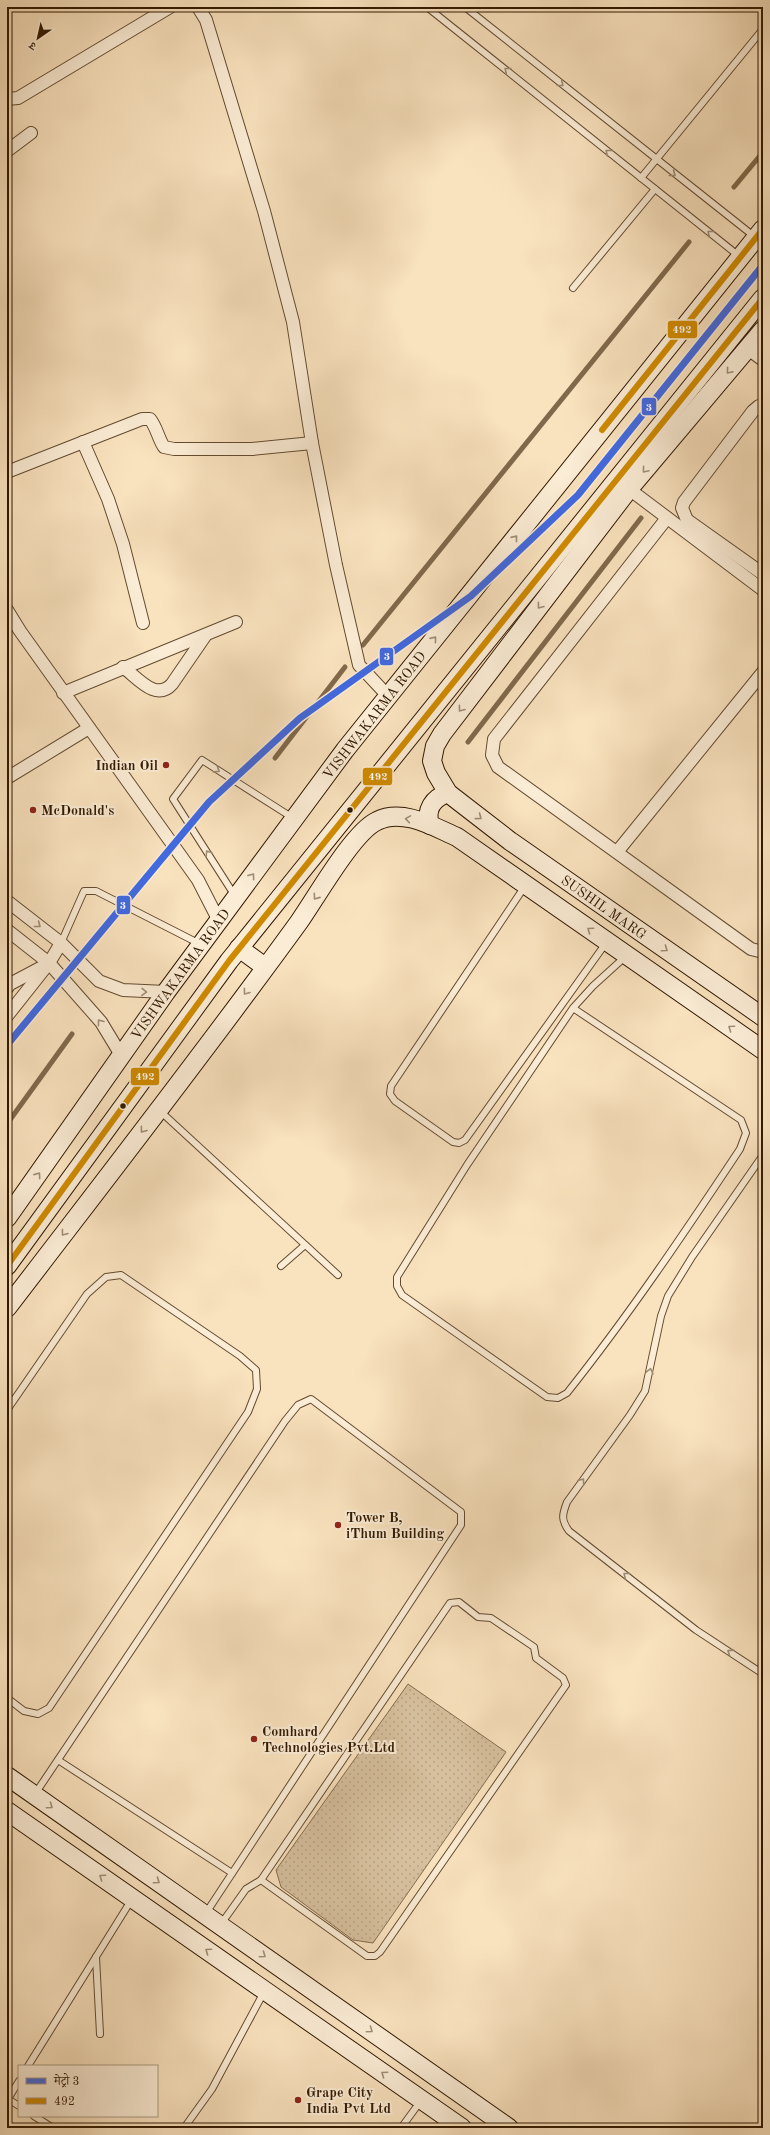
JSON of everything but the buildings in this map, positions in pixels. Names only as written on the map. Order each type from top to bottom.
[{"type":"street","points":[[7,99],[18,98],[170,7]]},
{"type":"street","points":[[198,7],[206,20],[264,211],[293,322],[312,442],[336,565],[360,664],[388,696]]},
{"type":"street","points":[[7,151],[31,133]]},
{"type":"street","name":"VISHWAKARMA ROAD","points":[[7,1218],[166,992],[345,750],[759,233]]},
{"type":"street","points":[[7,1265],[239,948],[330,833],[763,298]]},
{"type":"street","points":[[430,825],[427,817],[430,807],[441,796],[448,793],[436,773],[432,761],[435,746],[442,734],[629,490],[763,330]]},
{"type":"street","points":[[748,349],[763,360]]},
{"type":"street","points":[[763,406],[759,406],[753,411],[684,502],[682,508],[686,520],[763,574]]},
{"type":"street","points":[[7,472],[142,419],[150,419],[156,426],[159,440],[164,447],[174,449],[252,449],[312,442]]},
{"type":"street","points":[[83,442],[108,499],[123,544],[143,623]]},
{"type":"street","points":[[629,490],[763,590]]},
{"type":"street","points":[[667,518],[494,739],[492,755],[498,767],[751,949],[763,952]]},
{"type":"street","points":[[543,571],[558,581]]},
{"type":"street","points":[[7,610],[63,693],[198,880],[219,921]]},
{"type":"street","points":[[63,693],[123,667],[205,636],[236,622]]},
{"type":"street","points":[[123,667],[154,691],[161,693],[167,690],[172,684],[205,636]]},
{"type":"street","points":[[617,852],[763,672]]},
{"type":"street","points":[[7,778],[88,728]]},
{"type":"street","name":"SUSHIL MARG","points":[[448,793],[510,841],[763,1017]]},
{"type":"street","name":"SUSHIL MARG","points":[[367,827],[378,820],[390,817],[417,820],[457,837],[763,1050]]},
{"type":"street","points":[[330,833],[367,827]]},
{"type":"street","points":[[7,1308],[159,1110],[367,827]]},
{"type":"street","points":[[7,901],[61,943],[99,980],[109,986],[123,990],[166,992]]},
{"type":"street","points":[[7,930],[49,963],[101,1022],[122,1055]]},
{"type":"street","points":[[7,1016],[49,963],[61,943]]},
{"type":"street","points":[[239,948],[265,967]]},
{"type":"street","points":[[7,988],[10,984],[49,963]]},
{"type":"street","points":[[22,1197],[19,1206],[20,1213],[24,1217],[30,1220],[36,1220],[44,1214]]},
{"type":"street","points":[[7,1245],[11,1250],[11,1256],[7,1265]]},
{"type":"street","points":[[7,1776],[509,2128]]},
{"type":"street","points":[[7,1811],[462,2128]]},
{"type":"lane","points":[[428,7],[740,257]]},
{"type":"lane","points":[[465,7],[656,160],[759,233]]},
{"type":"lane","points":[[641,178],[763,29]]},
{"type":"lane","points":[[573,288],[655,189]]},
{"type":"lane","points":[[236,898],[173,799],[202,760],[294,819]]},
{"type":"lane","points":[[526,885],[391,1086],[390,1094],[395,1101],[440,1133],[453,1142],[459,1143],[465,1140],[607,942]]},
{"type":"lane","points":[[61,943],[84,891],[96,891],[201,945]]},
{"type":"lane","points":[[573,1008],[741,1120],[746,1133],[736,1155],[670,1256],[616,1331],[567,1394],[558,1398],[547,1397],[402,1295],[397,1286],[397,1277],[467,1165],[573,1008],[593,986],[626,955]]},
{"type":"lane","points":[[159,1110],[338,1275]]},
{"type":"lane","points":[[763,1155],[692,1257],[668,1296],[661,1316],[645,1391],[630,1415],[567,1502],[562,1513],[563,1522],[570,1531],[696,1630],[763,1674]]},
{"type":"lane","points":[[281,1266],[305,1245]]},
{"type":"lane","points":[[7,1410],[87,1294],[106,1277],[121,1275],[240,1356],[256,1370],[257,1389],[248,1412],[49,1708],[38,1714],[24,1711],[7,1698]]},
{"type":"lane","points":[[35,1795],[285,1421],[298,1405],[311,1399],[461,1512],[461,1525],[205,1914]]},
{"type":"lane","points":[[220,1925],[246,1890],[261,1880],[450,1603],[459,1602],[478,1617],[490,1618],[534,1647],[536,1658],[563,1678],[566,1685],[560,1694],[380,1952],[375,1956],[367,1956],[360,1952],[261,1880]]},
{"type":"lane","points":[[58,1760],[232,1873]]},
{"type":"lane","points":[[29,2065],[132,1898]]},
{"type":"lane","points":[[96,1957],[100,2034]]},
{"type":"lane","points":[[184,2128],[212,2089],[264,1990]]},
{"type":"lane","points":[[18,2083],[8,2099],[18,2105]]},
{"type":"lane","points":[[401,2128],[421,2100]]},
{"type":"lane","points":[[36,2117],[53,2128]]},
{"type":"shaded area","points":[[408,1684],[506,1752],[373,1943],[353,1940],[281,1887],[276,1870]]},
{"type":"waterway","points":[[734,187],[763,152]]},
{"type":"waterway","points":[[363,645],[689,242]]},
{"type":"waterway","points":[[468,742],[641,518]]},
{"type":"waterway","points":[[275,758],[345,667]]},
{"type":"waterway","points":[[7,1124],[72,1034]]},
{"type":"metro line","name":"3","points":[[7,1045],[209,802],[300,718],[471,596],[578,495],[763,265]]},
{"type":"transit line","name":"492","points":[[602,430],[763,229]]},
{"type":"transit line","name":"492","points":[[7,1266],[229,961],[763,298]]},
{"type":"place","name":"Indian Oil","points":[[166,765]]},
{"type":"place","name":"McDonald's","points":[[33,810]]},
{"type":"place","name":"Tower B, iThum Building","points":[[338,1525]]},
{"type":"place","name":"Comhard Technologies Pvt.Ltd","points":[[254,1739]]},
{"type":"place","name":"Grape City India Pvt Ltd","points":[[298,2100]]}]
